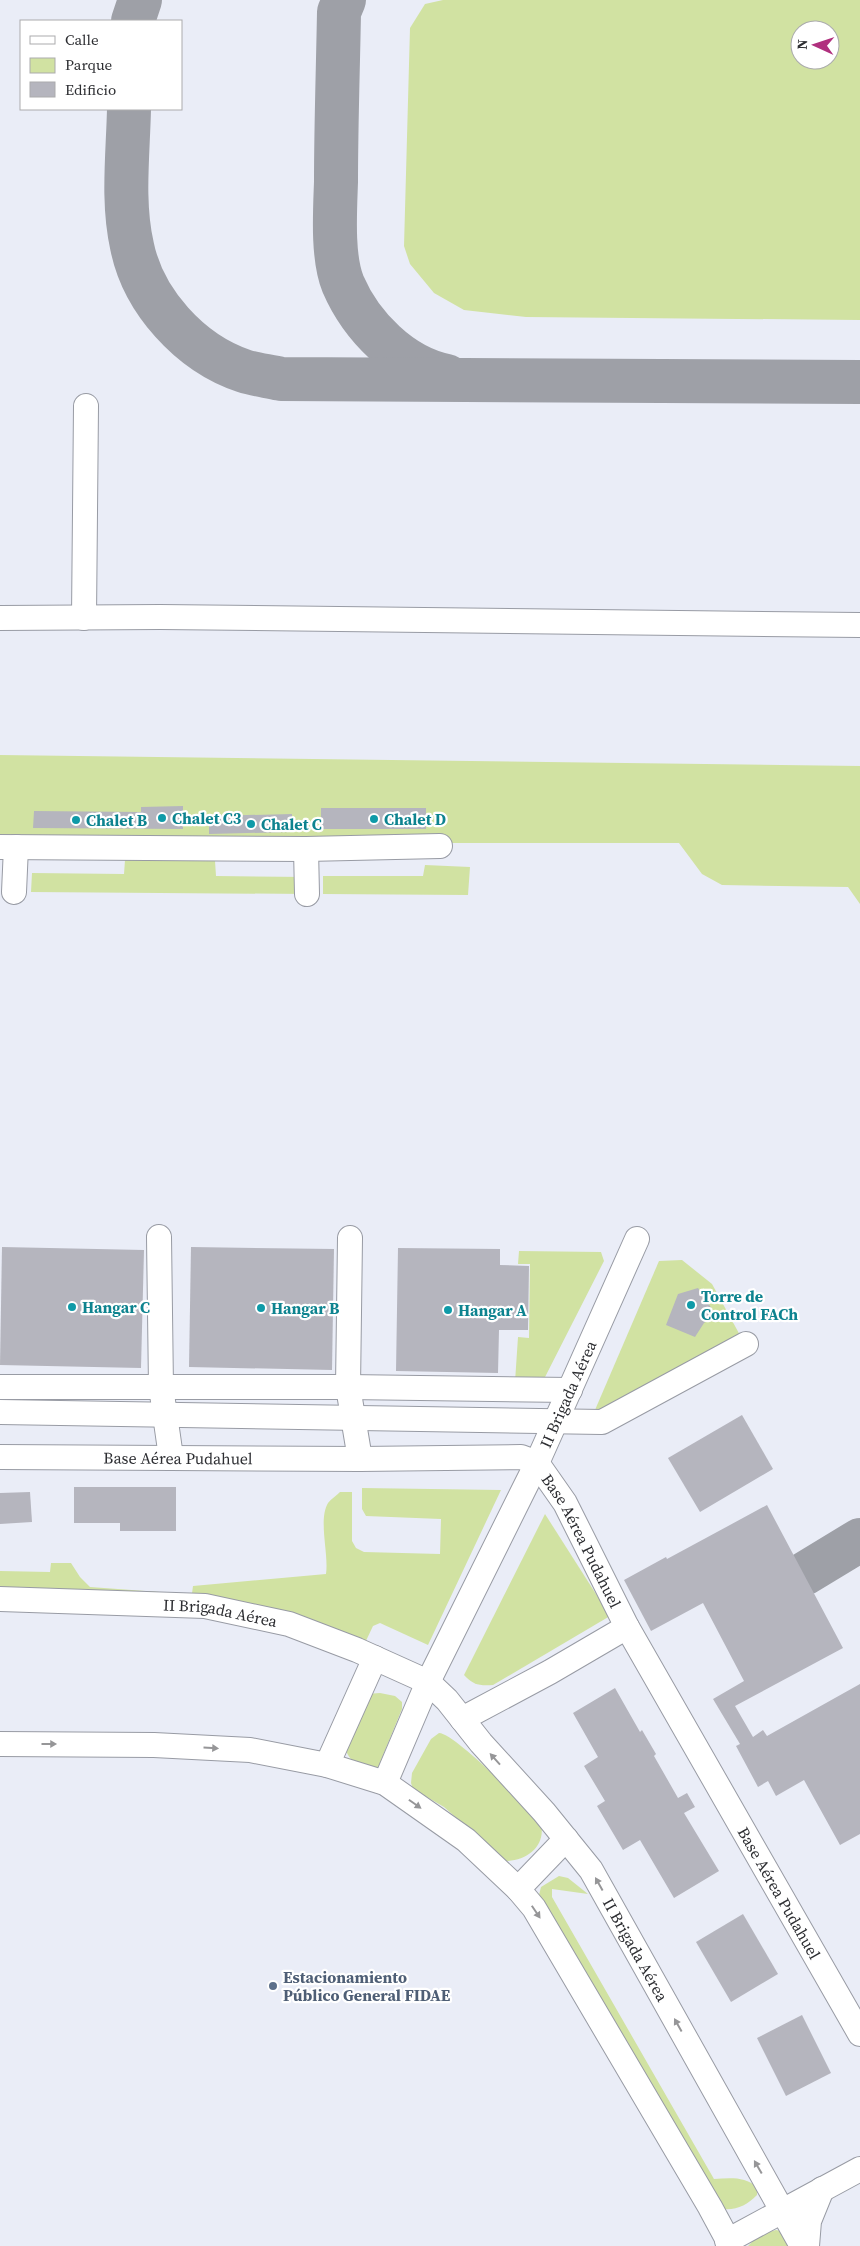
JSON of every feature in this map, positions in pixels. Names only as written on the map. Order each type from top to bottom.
[{"type":"street","points":[[84,618],[86,406]]},
{"type":"street","points":[[0,618],[860,625]]},
{"type":"street","points":[[14,892],[8,847],[306,849],[440,846]]},
{"type":"street","points":[[306,849],[307,894]]},
{"type":"street","points":[[160,1237],[161,1387],[171,1457]]},
{"type":"street","points":[[350,1238],[348,1387],[360,1459]]},
{"type":"street","name":"II Brigada Aérea","points":[[385,1783],[428,1682],[537,1463],[637,1239]]},
{"type":"street","points":[[0,1412],[602,1422],[746,1344]]},
{"type":"street","points":[[0,1387],[348,1387],[570,1390]]},
{"type":"street","name":"Base Aérea Pudahuel","points":[[0,1457],[360,1459],[521,1457],[537,1463],[565,1503],[627,1627],[860,2034]]},
{"type":"street","name":"II Brigada Aérea","points":[[0,1599],[205,1606],[289,1624],[375,1658],[428,1682],[591,1870],[802,2246]]},
{"type":"street","points":[[462,1720],[627,1627]]},
{"type":"street","points":[[328,1765],[375,1658]]},
{"type":"street","points":[[0,1744],[154,1745],[250,1750],[328,1765],[385,1783],[466,1840],[518,1889],[534,1908],[705,2198],[729,2243],[782,2209],[857,2171],[860,2148]]},
{"type":"street","points":[[518,1889],[566,1840]]},
{"type":"street","points":[[807,2246],[809,2221],[822,2189]]},
{"type":"green space","points":[[443,0],[860,0],[860,320],[526,317],[464,310],[434,293],[410,264],[404,246],[410,28],[425,4]]},
{"type":"green space","points":[[0,755],[860,766],[860,904],[848,887],[722,885],[702,874],[679,843],[0,843]]},
{"type":"green space","points":[[125,860],[215,861],[216,876],[307,877],[307,894],[31,892],[32,873],[124,874]]},
{"type":"green space","points":[[425,865],[470,867],[468,895],[323,894],[323,876],[423,876]]},
{"type":"green space","points":[[519,1251],[601,1252],[604,1261],[542,1383],[515,1382],[518,1337],[529,1338],[530,1264],[518,1264]]},
{"type":"green space","points":[[682,1260],[712,1284],[741,1337],[592,1417],[659,1261]]},
{"type":"green space","points":[[362,1488],[501,1490],[428,1645],[380,1623],[373,1626],[364,1645],[191,1601],[193,1586],[326,1574],[325,1510],[328,1503],[340,1492],[352,1492],[352,1541],[356,1548],[364,1552],[440,1554],[441,1519],[366,1516],[362,1509]]},
{"type":"green space","points":[[545,1514],[610,1616],[493,1685],[474,1683],[464,1675]]},
{"type":"green space","points":[[51,1563],[71,1563],[80,1577],[90,1587],[187,1594],[0,1597],[0,1571],[50,1572]]},
{"type":"green space","points":[[380,1693],[395,1696],[402,1702],[402,1709],[377,1770],[360,1765],[352,1760],[346,1752],[344,1745],[367,1694]]},
{"type":"green space","points":[[439,1733],[448,1736],[474,1757],[540,1820],[542,1829],[539,1844],[528,1855],[505,1861],[444,1807],[413,1789],[411,1783],[412,1773],[431,1739]]},
{"type":"green space","points":[[559,1876],[568,1878],[588,1894],[552,1889],[552,1897],[714,2179],[742,2179],[752,2183],[757,2187],[757,2195],[750,2202],[738,2208],[723,2209],[543,1904],[539,1895],[541,1887]]},
{"type":"green space","points":[[776,2230],[785,2232],[792,2246],[748,2246],[759,2235]]},
{"type":"building","points":[[183,806],[183,829],[33,828],[34,811],[141,812],[141,807]]},
{"type":"building","name":"Chalet D","points":[[321,808],[426,808],[426,829],[321,829]]},
{"type":"building","name":"Chalet C","points":[[292,814],[292,832],[209,834],[209,816]]},
{"type":"building","name":"Hangar C","points":[[2,1247],[144,1250],[141,1368],[0,1365]]},
{"type":"building","name":"Hangar B","points":[[191,1247],[334,1249],[332,1370],[189,1367]]},
{"type":"building","name":"Hangar A","points":[[398,1248],[500,1249],[500,1265],[529,1266],[528,1330],[499,1330],[498,1373],[396,1371]]},
{"type":"building","name":"Torre de Control FACh","points":[[698,1288],[716,1315],[704,1323],[695,1337],[666,1325],[678,1294]]},
{"type":"building","points":[[742,1415],[773,1469],[700,1512],[668,1458]]},
{"type":"building","points":[[74,1487],[176,1487],[176,1531],[120,1531],[120,1523],[74,1523]]},
{"type":"building","points":[[30,1492],[32,1522],[0,1524],[0,1493]]},
{"type":"building","points":[[767,1505],[843,1648],[735,1706],[753,1737],[763,1730],[767,1736],[860,1684],[860,1834],[840,1845],[804,1780],[776,1796],[768,1781],[758,1787],[736,1746],[740,1744],[713,1699],[744,1681],[703,1603],[651,1631],[624,1580]]},
{"type":"building","points":[[615,1688],[640,1732],[642,1730],[656,1754],[654,1756],[678,1798],[687,1793],[695,1807],[684,1813],[719,1871],[674,1898],[640,1840],[623,1850],[597,1806],[605,1801],[584,1766],[598,1757],[573,1713]]},
{"type":"building","points":[[743,1914],[778,1974],[731,2002],[696,1942]]},
{"type":"building","points":[[802,2015],[831,2073],[786,2096],[757,2038]]},
{"type":"taxiway","points":[[133,20],[140,0]]},
{"type":"taxiway","points":[[344,0],[339,12],[335,220],[337,261],[343,284],[360,315],[384,342],[414,364],[447,376]]},
{"type":"taxiway","points":[[129,110],[126,195],[129,229],[138,266],[158,305],[188,338],[205,352],[224,363],[244,371],[281,379],[860,382]]},
{"type":"taxiway","points":[[804,1574],[860,1540]]},
{"type":"place","name":"Chalet C3","points":[[162,818]]},
{"type":"place","name":"Chalet D","points":[[374,819]]},
{"type":"place","name":"Chalet B","points":[[76,820]]},
{"type":"place","name":"Chalet C","points":[[251,824]]},
{"type":"place","name":"Torre de Control FACh","points":[[691,1305]]},
{"type":"place","name":"Hangar C","points":[[72,1307]]},
{"type":"place","name":"Hangar B","points":[[261,1308]]},
{"type":"place","name":"Hangar A","points":[[448,1310]]},
{"type":"place","name":"Estacionamiento Público General FIDAE","points":[[273,1986]]}]
